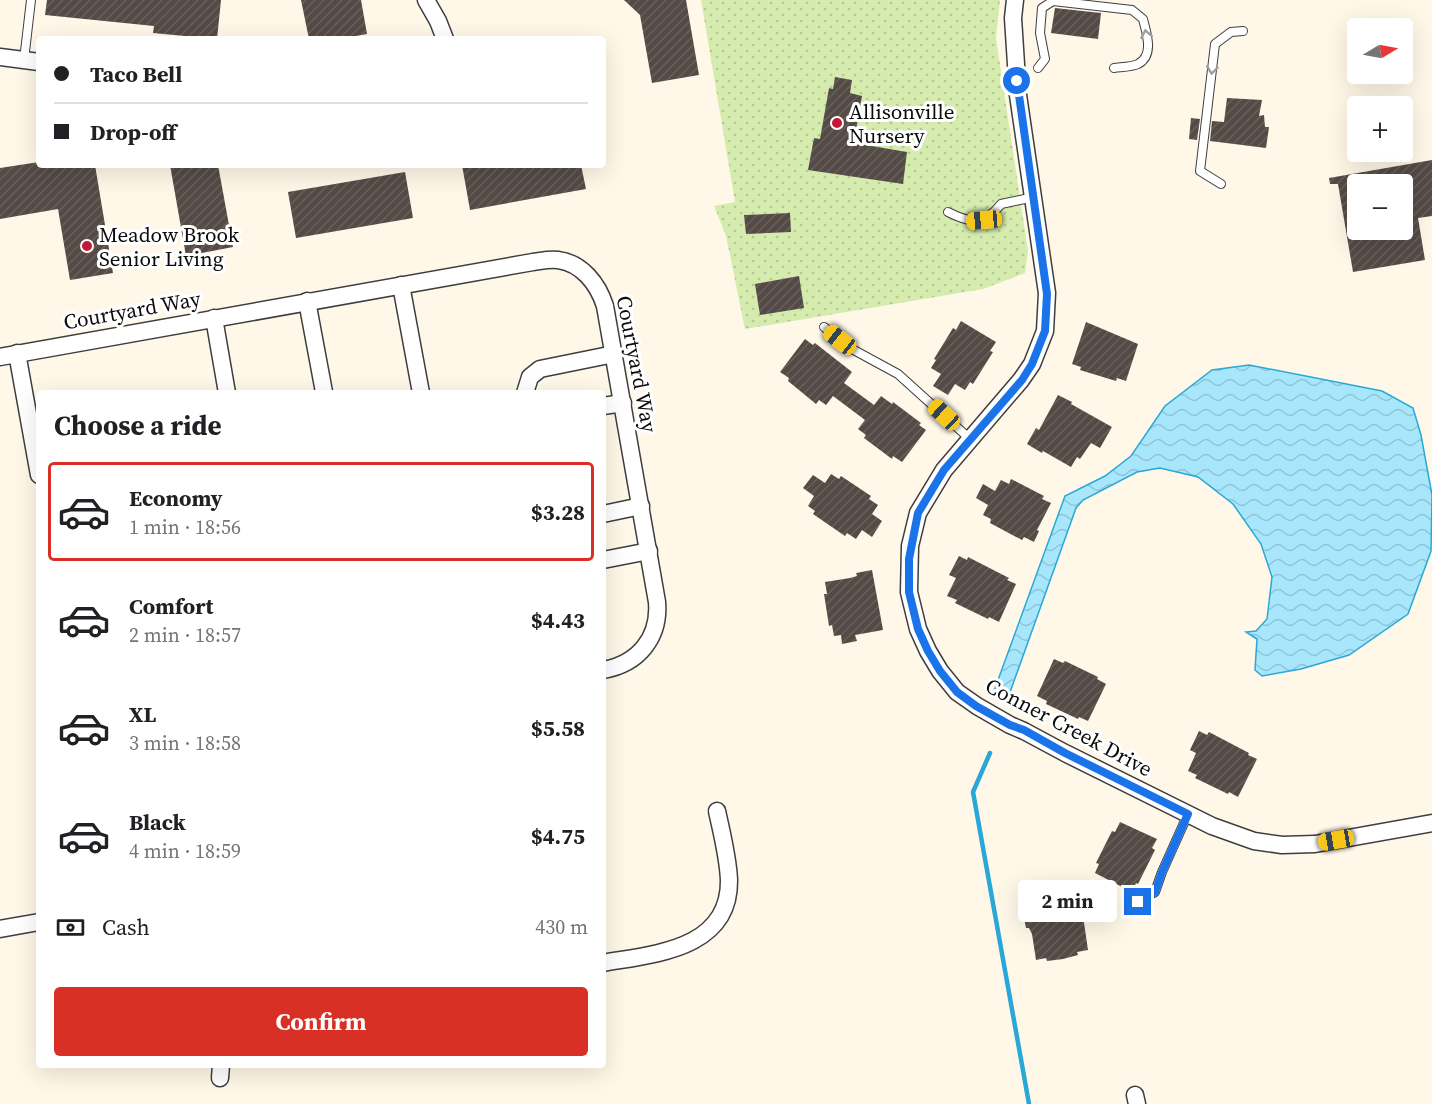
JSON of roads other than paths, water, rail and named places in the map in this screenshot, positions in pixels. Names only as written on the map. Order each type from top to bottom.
[{"type":"street","points":[[426,0],[444,36]]},
{"type":"street","name":"Conner Creek Drive","points":[[1015,0],[1013,18],[1018,95],[1047,294],[1045,331],[1032,364],[1022,380],[944,470],[918,513],[910,546],[909,592],[918,629],[928,651],[957,692],[993,717],[1212,826],[1254,841],[1282,845],[1315,844],[1432,823]]},
{"type":"street","points":[[0,57],[32,61]]},
{"type":"street","name":"Courtyard Way","points":[[0,357],[533,262],[558,260],[565,262],[587,275],[597,287],[605,306],[658,609],[656,626],[650,641],[639,654],[629,662],[606,669]]},
{"type":"street","points":[[401,285],[420,390]]},
{"type":"street","points":[[308,302],[324,390]]},
{"type":"street","points":[[214,318],[226,390]]},
{"type":"street","points":[[18,353],[36,449]]},
{"type":"street","points":[[526,390],[530,376],[540,369],[614,354]]},
{"type":"street","points":[[606,406],[623,403]]},
{"type":"street","points":[[606,512],[641,506]]},
{"type":"street","points":[[606,559],[649,551]]},
{"type":"street","points":[[606,962],[674,950],[688,945],[699,938],[719,917],[728,896],[729,882],[717,811]]},
{"type":"street","points":[[0,930],[36,923]]},
{"type":"lane","points":[[31,0],[32,61]]},
{"type":"lane","points":[[1038,68],[1045,59],[1040,33],[1042,8],[1053,2],[1132,10],[1143,19],[1148,46],[1146,56],[1138,63],[1114,69]]},
{"type":"lane","points":[[1221,184],[1200,171],[1215,44],[1231,32],[1243,31]]},
{"type":"lane","points":[[948,212],[970,221],[984,220],[1001,204],[1034,196]]},
{"type":"lane","points":[[824,327],[852,349],[898,374],[970,439]]},
{"type":"lane","points":[[1126,908],[1155,892],[1188,814]]},
{"type":"water","points":[[1249,365],[1382,391],[1413,408],[1421,435],[1432,495],[1431,551],[1408,614],[1349,655],[1301,669],[1262,676],[1255,670],[1257,639],[1246,632],[1256,631],[1267,619],[1272,577],[1261,544],[1233,504],[1198,477],[1160,468],[1137,472],[1083,500],[1076,508],[1009,695],[994,691],[1065,496],[1105,476],[1131,456],[1165,406],[1212,370]]},
{"type":"waterway","points":[[990,753],[973,792],[1029,1104]]},
{"type":"place","name":"Allisonville Nursery","points":[[837,123]]},
{"type":"place","name":"Meadow Brook Senior Living","points":[[87,246]]}]
